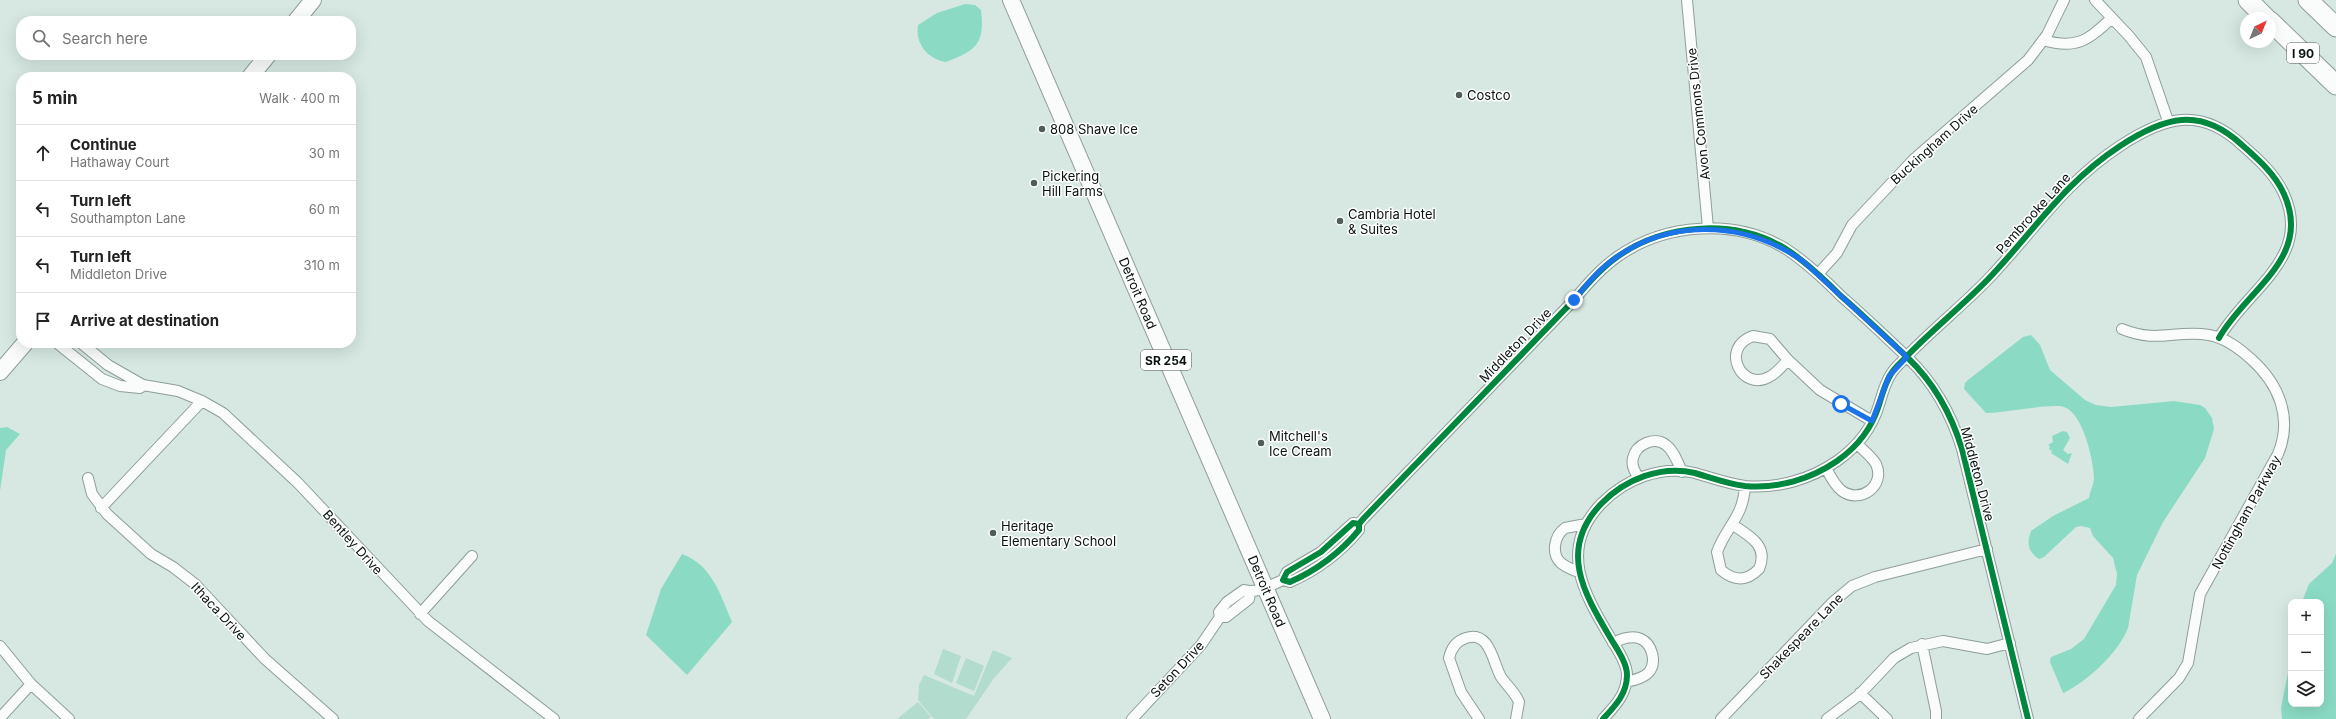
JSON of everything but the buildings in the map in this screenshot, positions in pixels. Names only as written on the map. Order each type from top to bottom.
[{"type":"highway","points":[[2248,0],[2260,12]]},
{"type":"highway","points":[[2308,0],[2336,27]]},
{"type":"highway","name":"I 90","points":[[2276,28],[2336,85]]},
{"type":"main road","points":[[300,16],[313,0]]},
{"type":"main road","name":"Detroit Road","points":[[1011,0],[1322,719]]},
{"type":"main road","points":[[254,72],[264,60]]},
{"type":"main road","points":[[0,372],[21,348]]},
{"type":"street","name":"Avon Commons Drive","points":[[1687,0],[1708,228]]},
{"type":"street","name":"Buckingham Drive","points":[[1818,274],[1837,253],[1852,225],[1914,159],[2023,65],[2043,40],[2064,0]]},
{"type":"street","points":[[2094,0],[2146,57],[2168,121]]},
{"type":"street","points":[[2043,40],[2063,45],[2079,42],[2088,39],[2112,18]]},
{"type":"street","name":"Pembrooke Lane","points":[[1857,444],[1872,421],[1889,376],[1941,322],[1992,275],[2052,204],[2075,181],[2130,140],[2168,121],[2192,119],[2222,128],[2273,175],[2283,190],[2290,211],[2289,236],[2281,261],[2266,281],[2235,312],[2219,338]]},
{"type":"street","name":"Middleton Drive","points":[[1265,588],[1283,580],[1286,572],[1321,552],[1353,523],[1358,524],[1605,265],[1628,249],[1657,237],[1682,231],[1708,228],[1740,232],[1766,240],[1789,252],[1818,274],[1907,357],[1932,384],[1953,421],[1962,449],[2028,719]]},
{"type":"street","name":"Nottingham Parkway","points":[[2122,329],[2149,337],[2201,334],[2219,338],[2247,355],[2274,384],[2281,400],[2283,413],[2281,446],[2200,594],[2188,663],[2179,678],[2139,719]]},
{"type":"street","points":[[1788,360],[1769,377],[1754,379],[1742,374],[1736,357],[1739,344],[1748,338],[1764,336],[1773,341],[1788,360],[1820,390],[1872,421]]},
{"type":"street","name":"Bentley Drive","points":[[64,348],[91,371],[112,384],[140,388],[143,385]]},
{"type":"street","name":"Bentley Drive","points":[[88,348],[108,365],[143,385],[166,388],[202,401],[223,412],[298,484],[420,614],[446,636],[554,719]]},
{"type":"street","points":[[101,508],[202,401]]},
{"type":"street","points":[[1639,478],[1633,468],[1633,457],[1640,447],[1648,442],[1657,441],[1666,444],[1673,453],[1682,472]]},
{"type":"street","points":[[1604,719],[1620,701],[1626,682],[1627,671],[1588,599],[1579,572],[1578,547],[1586,524],[1600,505],[1610,496],[1639,478],[1664,471],[1682,472],[1745,486],[1762,486],[1798,480],[1826,468],[1857,444],[1871,457],[1878,469],[1877,481],[1868,492],[1856,496],[1843,492],[1826,468]]},
{"type":"street","name":"Ithaca Drive","points":[[88,478],[92,494],[101,508],[151,554],[173,566],[195,584],[277,672],[333,719]]},
{"type":"street","points":[[1733,525],[1757,542],[1761,550],[1762,557],[1758,569],[1744,578],[1733,578],[1726,574],[1721,570],[1717,559],[1719,546],[1733,525],[1743,504],[1745,486]]},
{"type":"street","points":[[1579,572],[1560,562],[1556,554],[1556,542],[1558,536],[1565,528],[1586,524]]},
{"type":"street","name":"Shakespeare Lane","points":[[1721,719],[1834,601],[1852,586],[1875,577],[1987,548]]},
{"type":"street","points":[[420,614],[472,556]]},
{"type":"street","name":"Seton Drive","points":[[1132,719],[1201,646],[1220,617],[1219,612],[1228,602],[1244,590],[1250,592],[1265,588]]},
{"type":"street","points":[[1479,719],[1461,692],[1448,658],[1454,645],[1469,637],[1482,640],[1491,650],[1501,677],[1517,697],[1519,708],[1516,719]]},
{"type":"street","points":[[1613,643],[1622,639],[1640,638],[1645,642],[1651,651],[1652,661],[1650,671],[1644,676],[1626,682]]},
{"type":"street","points":[[1827,719],[1860,693],[1894,658],[1922,644],[1943,641],[1987,649],[2010,643]]},
{"type":"street","points":[[1922,644],[1936,711],[1936,719]]},
{"type":"street","points":[[0,646],[31,684],[69,719]]},
{"type":"street","points":[[0,718],[31,684]]},
{"type":"street","points":[[1860,693],[1887,719]]},
{"type":"shaded area","points":[[965,4],[975,5],[981,10],[982,22],[980,38],[976,45],[965,54],[946,62],[934,58],[924,50],[921,44],[918,25],[937,13]]},
{"type":"shaded area","points":[[2031,335],[2040,345],[2050,370],[2085,400],[2096,405],[2111,407],[2174,401],[2200,405],[2205,408],[2212,418],[2214,429],[2205,458],[2163,522],[2137,575],[2128,628],[2124,637],[2101,666],[2082,682],[2063,693],[2050,662],[2051,657],[2071,649],[2084,639],[2116,585],[2117,574],[2113,558],[2093,536],[2090,528],[2081,526],[2076,527],[2044,557],[2039,559],[2030,550],[2029,539],[2031,531],[2053,516],[2089,498],[2094,477],[2092,459],[2086,438],[2077,418],[2071,411],[2064,407],[2049,406],[1986,413],[1964,389],[1965,383],[1968,380],[2023,337]]},
{"type":"shaded area","points":[[7,427],[20,434],[6,450],[0,491],[0,428]]},
{"type":"shaded area","points":[[2063,431],[2067,432],[2070,438],[2063,450],[2068,454],[2072,453],[2068,464],[2051,453],[2052,451],[2049,449],[2050,446],[2048,445],[2053,442],[2052,436]]},
{"type":"shaded area","points":[[682,554],[701,565],[708,573],[719,591],[732,622],[687,675],[646,635],[661,589]]},
{"type":"shaded area","points":[[2336,554],[2336,719],[2282,719],[2281,708],[2288,673],[2288,707],[2324,707],[2324,599],[2303,599],[2309,584],[2332,563]]},
{"type":"shaded area","points":[[943,649],[961,656],[952,683],[934,674]]},
{"type":"shaded area","points":[[993,650],[1012,658],[994,678],[966,719],[934,719],[918,700],[919,685],[924,675],[974,696]]},
{"type":"shaded area","points":[[966,658],[984,666],[974,691],[956,683]]},
{"type":"shaded area","points":[[918,702],[931,717],[928,719],[897,719]]},
{"type":"cycle path","points":[[1603,719],[1623,694],[1627,670],[1624,661],[1592,606],[1580,572],[1578,555],[1580,538],[1588,521],[1601,504],[1621,487],[1644,476],[1657,473],[1682,471],[1695,473],[1720,481],[1757,487],[1782,484],[1805,478],[1837,461],[1851,450],[1868,429],[1876,413],[1887,381],[1894,369],[1992,275],[2067,190],[2100,160],[2120,146],[2152,128],[2167,123],[2182,120],[2197,121],[2211,125],[2227,133],[2242,145],[2271,173],[2284,194],[2291,217],[2290,237],[2283,255],[2272,272],[2231,321],[2219,338]]},
{"type":"cycle path","points":[[1359,524],[1353,523],[1321,552],[1287,572],[1283,580],[1290,582],[1310,572],[1328,560],[1344,546],[1359,530],[1359,524],[1364,518],[1574,300],[1594,277],[1617,257],[1656,237],[1678,231],[1723,229],[1745,232],[1766,239],[1786,249],[1801,259],[1918,368],[1941,400],[1953,423],[1962,449],[2028,719]]},
{"type":"place","name":"Costco","points":[[1459,95]]},
{"type":"place","name":"808 Shave Ice","points":[[1042,129]]},
{"type":"place","name":"Pickering Hill Farms","points":[[1034,183]]},
{"type":"place","name":"Cambria Hotel & Suites","points":[[1340,221]]},
{"type":"place","name":"Mitchell's Ice Cream","points":[[1261,443]]},
{"type":"place","name":"Heritage Elementary School","points":[[993,533]]},
{"type":"route","points":[[1574,300],[1605,265],[1628,249],[1642,242],[1669,233],[1708,228],[1740,232],[1766,240],[1776,244],[1804,262],[1907,357],[1889,376],[1872,421],[1860,416],[1841,404]]}]
